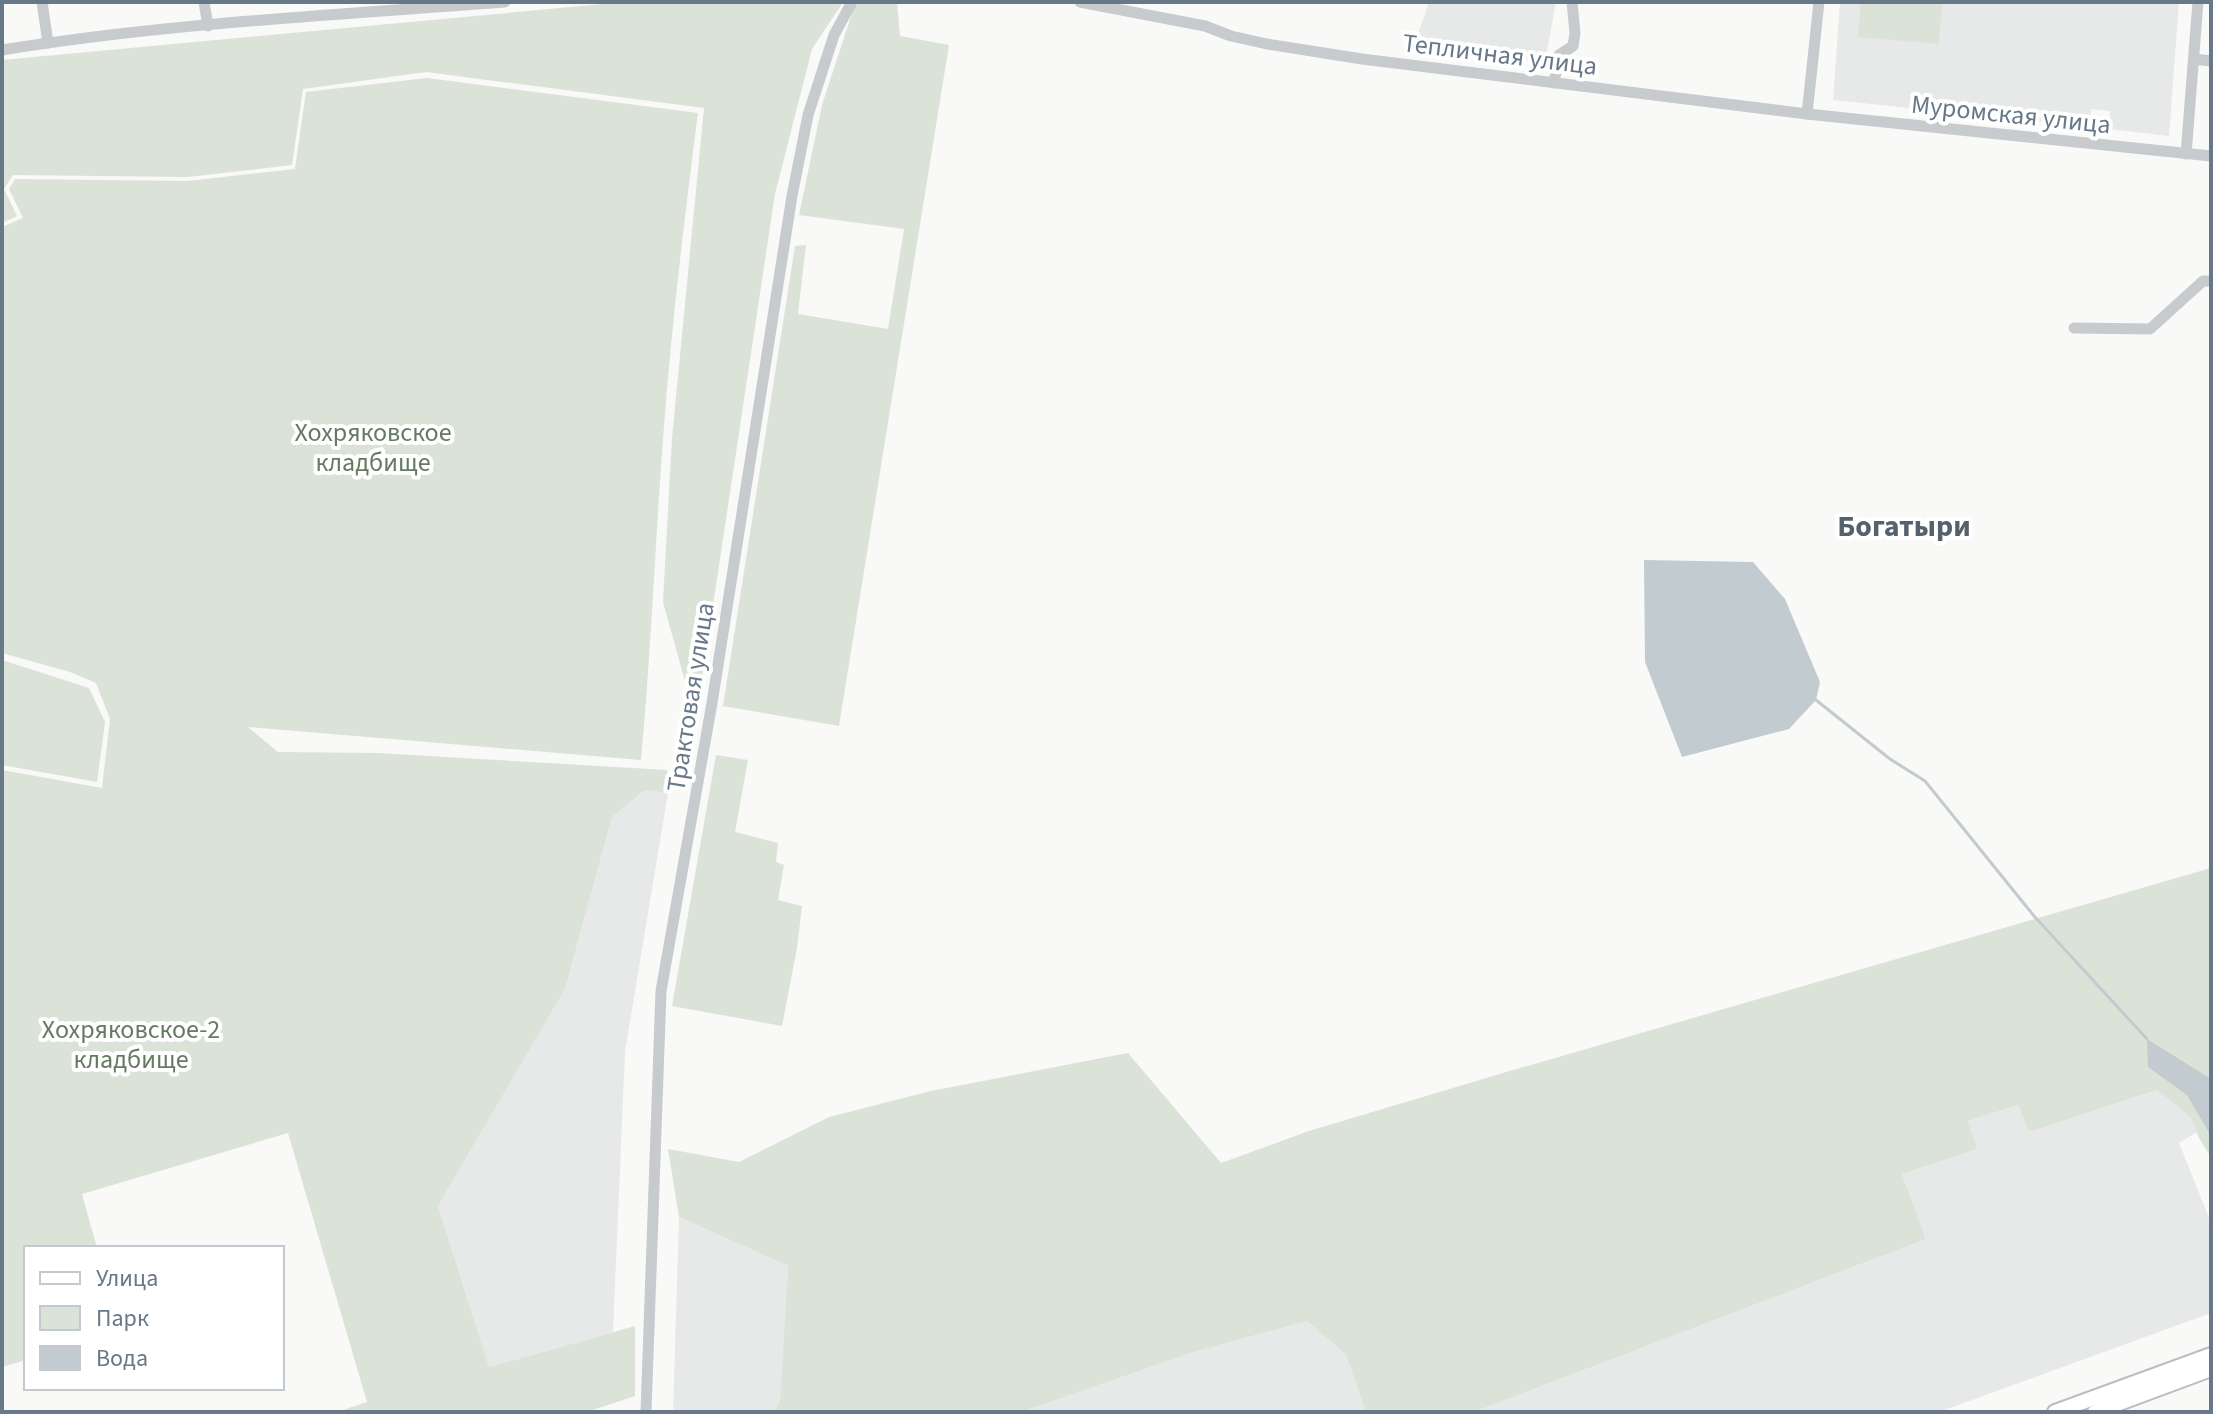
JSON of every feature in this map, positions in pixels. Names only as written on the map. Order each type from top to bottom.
[{"type":"main road","points":[[2055,1412],[2211,1355]]},
{"type":"main road","points":[[2095,1412],[2211,1369]]},
{"type":"street","points":[[42,2],[48,43]]},
{"type":"street","points":[[204,2],[208,26]]},
{"type":"street","points":[[2,50],[367,7],[505,2]]},
{"type":"street","name":"Трактовая улица","points":[[646,1412],[661,991],[712,703],[792,196],[808,115],[834,35],[852,2]]},
{"type":"street","name":"Тепличная улица","points":[[1080,2],[1205,26],[1267,44],[1807,114]]},
{"type":"street","points":[[1554,83],[1559,55],[1573,46],[1572,2]]},
{"type":"street","points":[[1807,114],[1819,2]]},
{"type":"street","points":[[2186,154],[2198,2]]},
{"type":"street","points":[[2194,59],[2211,61]]},
{"type":"street","name":"Муромская улица","points":[[1807,114],[2211,156]]},
{"type":"street","points":[[2074,328],[2150,329],[2203,281],[2211,281]]},
{"type":"shaded area","points":[[1429,2],[1556,2],[1546,56],[1534,60],[1413,49]]},
{"type":"shaded area","points":[[1840,2],[2179,2],[2169,136],[2109,129],[2110,111],[2091,109],[2089,127],[1833,100]]},
{"type":"shaded area","points":[[645,790],[668,793],[625,1052],[613,1332],[489,1367],[438,1206],[565,989],[612,817]]},
{"type":"shaded area","points":[[2159,1090],[2191,1118],[2197,1132],[2179,1143],[2211,1223],[2211,1313],[1939,1412],[1474,1412],[1926,1239],[1902,1174],[1976,1149],[1968,1121],[2018,1105],[2029,1132]]},
{"type":"shaded area","points":[[679,1217],[788,1266],[780,1402],[775,1412],[673,1412]]},
{"type":"shaded area","points":[[1307,1321],[1346,1355],[1366,1412],[1021,1412],[1194,1352]]},
{"type":"green space","points":[[624,2],[843,2],[812,49],[775,194],[701,685],[686,685],[663,602],[672,438],[704,108],[426,72],[303,89],[292,165],[188,177],[13,175],[4,189],[17,216],[2,223],[2,60]]},
{"type":"green space","points":[[859,2],[897,2],[900,36],[949,45],[839,726],[723,706],[795,246],[806,245],[798,314],[888,329],[904,229],[799,215],[822,105],[853,10]]},
{"type":"green space","points":[[1861,2],[1942,2],[1939,44],[1858,37]]},
{"type":"green space","points":[[427,78],[698,113],[666,398],[641,760],[248,727],[278,752],[378,753],[667,770],[668,793],[645,790],[612,817],[565,989],[438,1206],[489,1367],[635,1326],[635,1396],[587,1412],[337,1412],[367,1402],[288,1133],[82,1194],[96,1246],[24,1246],[24,1361],[2,1367],[2,770],[102,788],[110,719],[96,683],[70,672],[2,653],[2,227],[23,218],[9,189],[15,179],[188,181],[295,169],[306,92]]},
{"type":"green space","points":[[2,660],[89,688],[105,722],[97,782],[2,765]]},
{"type":"green space","points":[[716,755],[748,760],[735,832],[778,843],[776,862],[784,865],[778,900],[802,906],[782,1026],[672,1006]]},
{"type":"green space","points":[[2211,868],[2211,1157],[2191,1118],[2158,1090],[2029,1132],[2018,1105],[1968,1121],[1977,1149],[1902,1174],[1926,1239],[1474,1412],[1366,1412],[1346,1355],[1307,1321],[1194,1352],[1021,1412],[775,1412],[780,1401],[788,1266],[679,1217],[668,1149],[739,1162],[829,1117],[931,1091],[1128,1053],[1221,1163],[1309,1131],[1503,1073]]},
{"type":"water","points":[[1644,560],[1753,562],[1785,599],[1820,682],[1816,700],[1789,729],[1682,757],[1645,662]]},
{"type":"water","points":[[2147,1039],[2211,1079],[2211,1136],[2187,1095],[2148,1067]]},
{"type":"waterway","points":[[1816,700],[1890,759],[1925,781],[2034,916],[2147,1039]]},
{"type":"district","name":"Богатыри","points":[[1904,526]]},
{"type":"park label","name":"Хохряковское кладбище","points":[[373,447]]},
{"type":"park label","name":"Хохряковское-2 кладбище","points":[[131,1044]]}]
